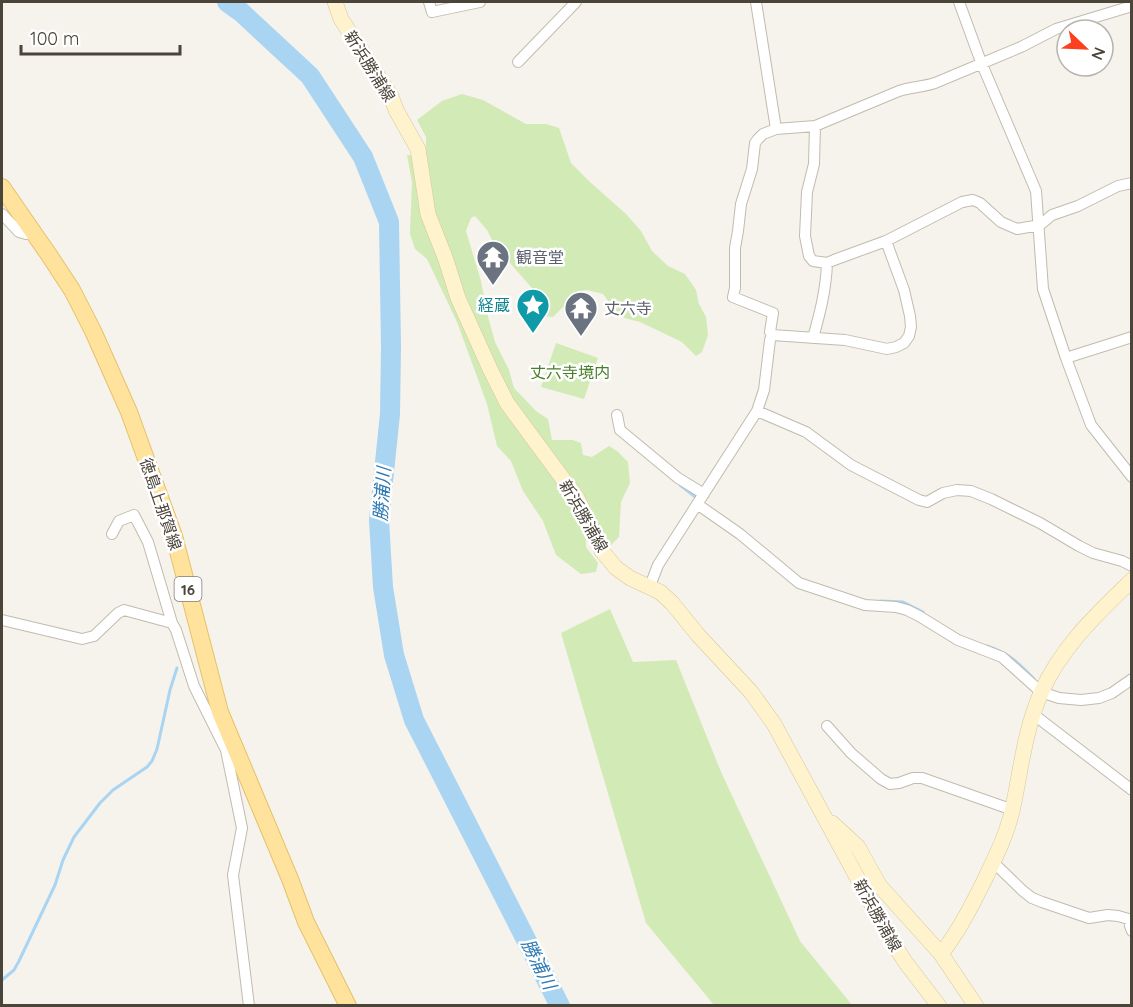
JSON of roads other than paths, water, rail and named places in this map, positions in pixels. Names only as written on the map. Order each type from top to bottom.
[{"type":"main road","name":"新浜勝浦線","points":[[335,2],[340,19],[391,96],[396,110],[418,149],[428,214],[458,298],[507,403],[577,498],[602,551],[616,568],[630,578],[660,592],[672,603],[764,708],[891,940],[939,1005]]},
{"type":"main road","name":"徳島上那賀線","points":[[2,186],[72,290],[129,412],[174,536],[230,747],[290,879],[306,922],[348,1005]]},
{"type":"main road","points":[[941,954],[953,939],[975,900],[1005,833],[1013,810],[1033,714],[1041,692],[1075,638],[1131,580]]},
{"type":"main road","points":[[823,815],[858,847],[879,885],[941,954],[976,1005]]},
{"type":"street","points":[[429,2],[432,12],[480,2]]},
{"type":"street","points":[[518,62],[576,2]]},
{"type":"street","points":[[756,2],[776,129]]},
{"type":"street","points":[[959,2],[981,63],[1036,190],[1043,288],[1066,358],[1091,425],[1131,477]]},
{"type":"street","points":[[650,586],[658,565],[757,411],[764,390],[773,313],[733,297],[735,248],[741,204],[752,169],[755,143],[763,134],[776,129],[815,126],[899,91],[935,83],[1021,47],[1056,29],[1131,6]]},
{"type":"street","points":[[815,126],[813,164],[807,192],[805,236],[809,256],[813,261],[827,263],[886,241],[962,202],[973,200],[980,203],[1001,222],[1017,229],[1040,225],[1052,215],[1078,206],[1118,186],[1131,183]]},
{"type":"street","points":[[2,213],[20,232],[26,234],[32,231]]},
{"type":"street","points":[[772,335],[844,340],[887,349],[904,343],[909,336],[910,316],[904,290],[886,241]]},
{"type":"street","points":[[813,338],[822,308],[827,263]]},
{"type":"street","points":[[1066,358],[1131,337]]},
{"type":"street","points":[[757,411],[806,432],[851,465],[919,500],[927,502],[943,493],[957,490],[971,491],[1040,523],[1086,550],[1131,566]]},
{"type":"street","points":[[617,415],[620,430],[678,478],[704,494]]},
{"type":"street","points":[[697,504],[740,534],[799,583],[865,605],[907,610],[958,640],[1002,657],[1041,692],[1059,698],[1081,700],[1099,698],[1112,693],[1131,679]]},
{"type":"street","points":[[112,534],[119,521],[134,515],[148,542],[194,686],[230,747],[242,828],[234,875],[249,1005]]},
{"type":"street","points":[[2,620],[82,639],[94,636],[118,612],[124,610],[172,623]]},
{"type":"street","points":[[1033,714],[1131,790]]},
{"type":"street","points":[[827,726],[851,753],[890,784],[922,778],[1013,810]]},
{"type":"street","points":[[993,862],[1032,898],[1089,918],[1118,916],[1131,921],[1131,931]]},
{"type":"waterway","name":"勝浦川","points":[[227,2],[241,12],[310,76],[363,157],[389,222],[390,414],[379,520],[383,587],[394,655],[414,720],[560,1006]]},
{"type":"waterway","points":[[680,485],[698,499]]},
{"type":"waterway","points":[[881,601],[903,602],[923,612]]},
{"type":"waterway","points":[[987,646],[1012,659],[1034,679]]},
{"type":"waterway","points":[[2,980],[14,970],[19,961],[55,885],[74,837],[113,790],[147,767],[152,761],[177,668]]},
{"type":"place","name":"観音堂","points":[[493,286]]},
{"type":"place","name":"経蔵","points":[[533,334]]},
{"type":"place","name":"丈六寺","points":[[581,337]]},
{"type":"park label","name":"丈六寺境内","points":[[570,372]]}]
